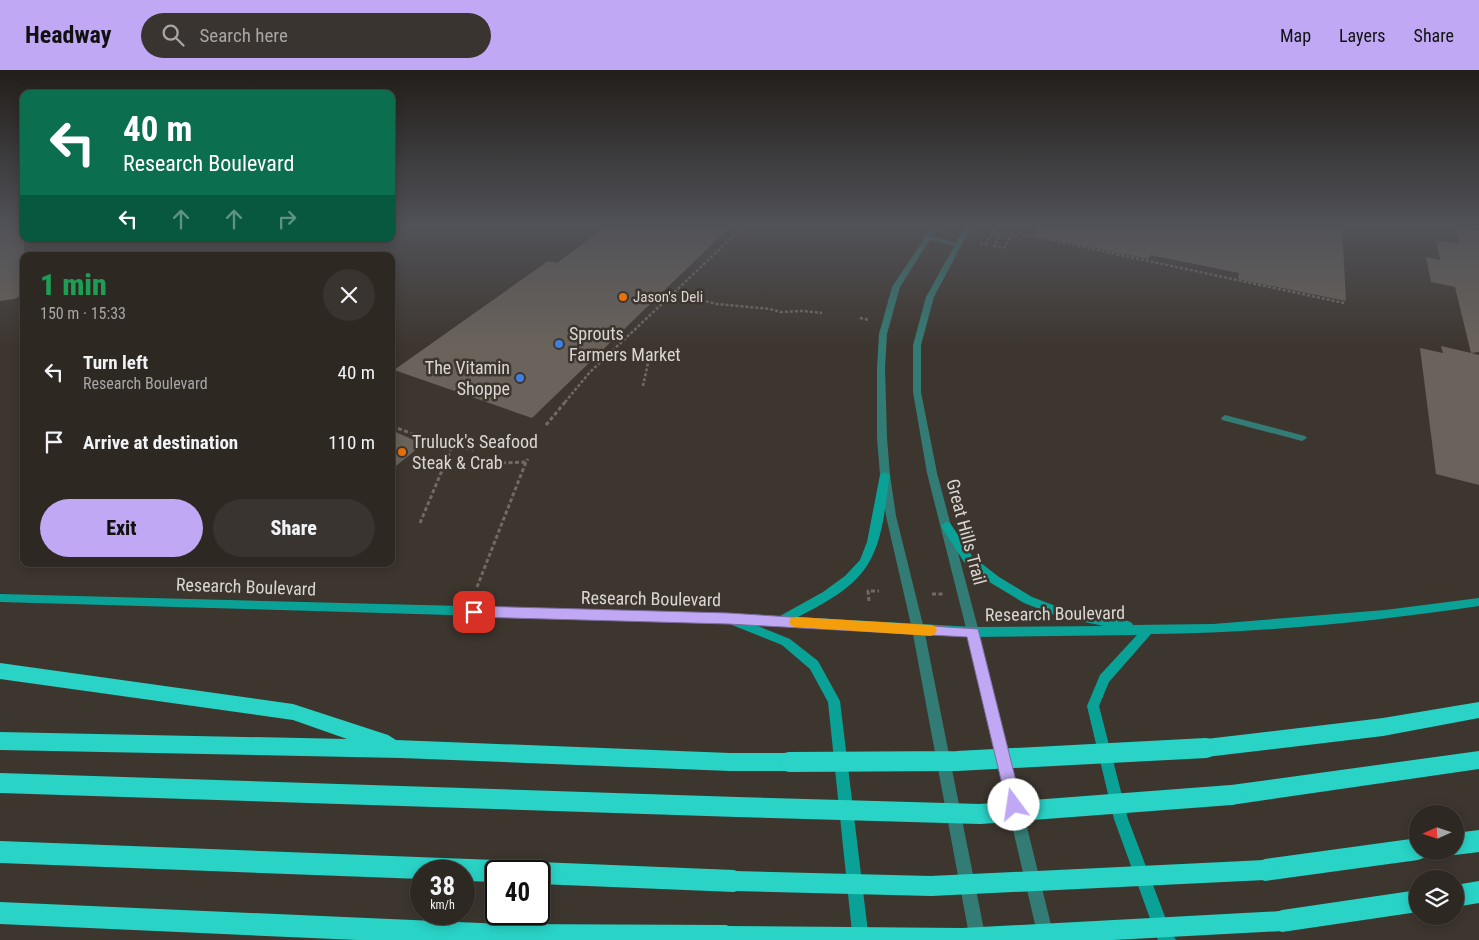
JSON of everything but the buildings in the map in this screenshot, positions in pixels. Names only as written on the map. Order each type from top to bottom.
[{"type":"highway","points":[[0,670],[294,712],[401,749]]},
{"type":"highway","points":[[0,740],[401,749],[730,762],[957,761],[1206,748],[1383,727],[1479,710]]},
{"type":"highway","points":[[0,783],[980,814],[1231,795],[1479,760]]},
{"type":"highway","points":[[1464,843],[1479,841]]},
{"type":"highway","points":[[550,873],[931,886],[1266,870],[1409,851]]},
{"type":"highway","points":[[0,852],[485,871]]},
{"type":"highway","points":[[1464,894],[1479,892]]},
{"type":"highway","points":[[0,913],[503,935],[963,938],[1282,921],[1409,902]]},
{"type":"highway","points":[[454,940],[503,935]]},
{"type":"main road","points":[[782,621],[841,586],[863,563],[874,536],[884,475]]},
{"type":"main road","points":[[946,526],[968,559],[995,580],[1028,600],[1060,612],[1148,630]]},
{"type":"main road","name":"Research Boulevard","points":[[0,598],[728,618],[973,632],[1213,629],[1366,616],[1479,602]]},
{"type":"main road","points":[[728,618],[786,642],[814,665],[834,702],[860,932],[858,940]]},
{"type":"main road","points":[[1148,630],[1104,679],[1093,706],[1121,819],[1164,935],[1168,940]]},
{"type":"street","points":[[909,268],[896,287],[883,334],[881,405],[884,475],[891,516],[918,630],[978,940]]},
{"type":"street","name":"Great Hills Trail","points":[[946,268],[930,297],[918,345],[917,392],[932,474],[973,632],[1047,940]]},
{"type":"street","points":[[1225,418],[1302,438]]},
{"type":"path","points":[[546,425],[590,372],[700,268]]},
{"type":"path","points":[[1179,268],[1344,303]]},
{"type":"path","points":[[701,300],[717,304],[770,309],[782,312],[822,313]]},
{"type":"path","points":[[860,318],[872,320]]},
{"type":"path","points":[[643,386],[648,363]]},
{"type":"path","points":[[395,427],[451,449],[460,446],[473,450]]},
{"type":"path","points":[[420,524],[451,449]]},
{"type":"path","points":[[477,587],[527,460],[502,462]]},
{"type":"path","points":[[869,601],[868,591],[879,591]]},
{"type":"path","points":[[932,594],[944,594]]},
{"type":"slow traffic","points":[[796,622],[931,630]]},
{"type":"place","name":"Jason's Deli","points":[[623,297]]},
{"type":"place","name":"Sprouts Farmers Market","points":[[559,344]]},
{"type":"place","name":"The Vitamin Shoppe","points":[[520,378]]},
{"type":"place","name":"Truluck's Seafood Steak & Crab","points":[[402,452]]},
{"type":"route","points":[[474,612],[728,618],[973,632],[1014,805]]}]
